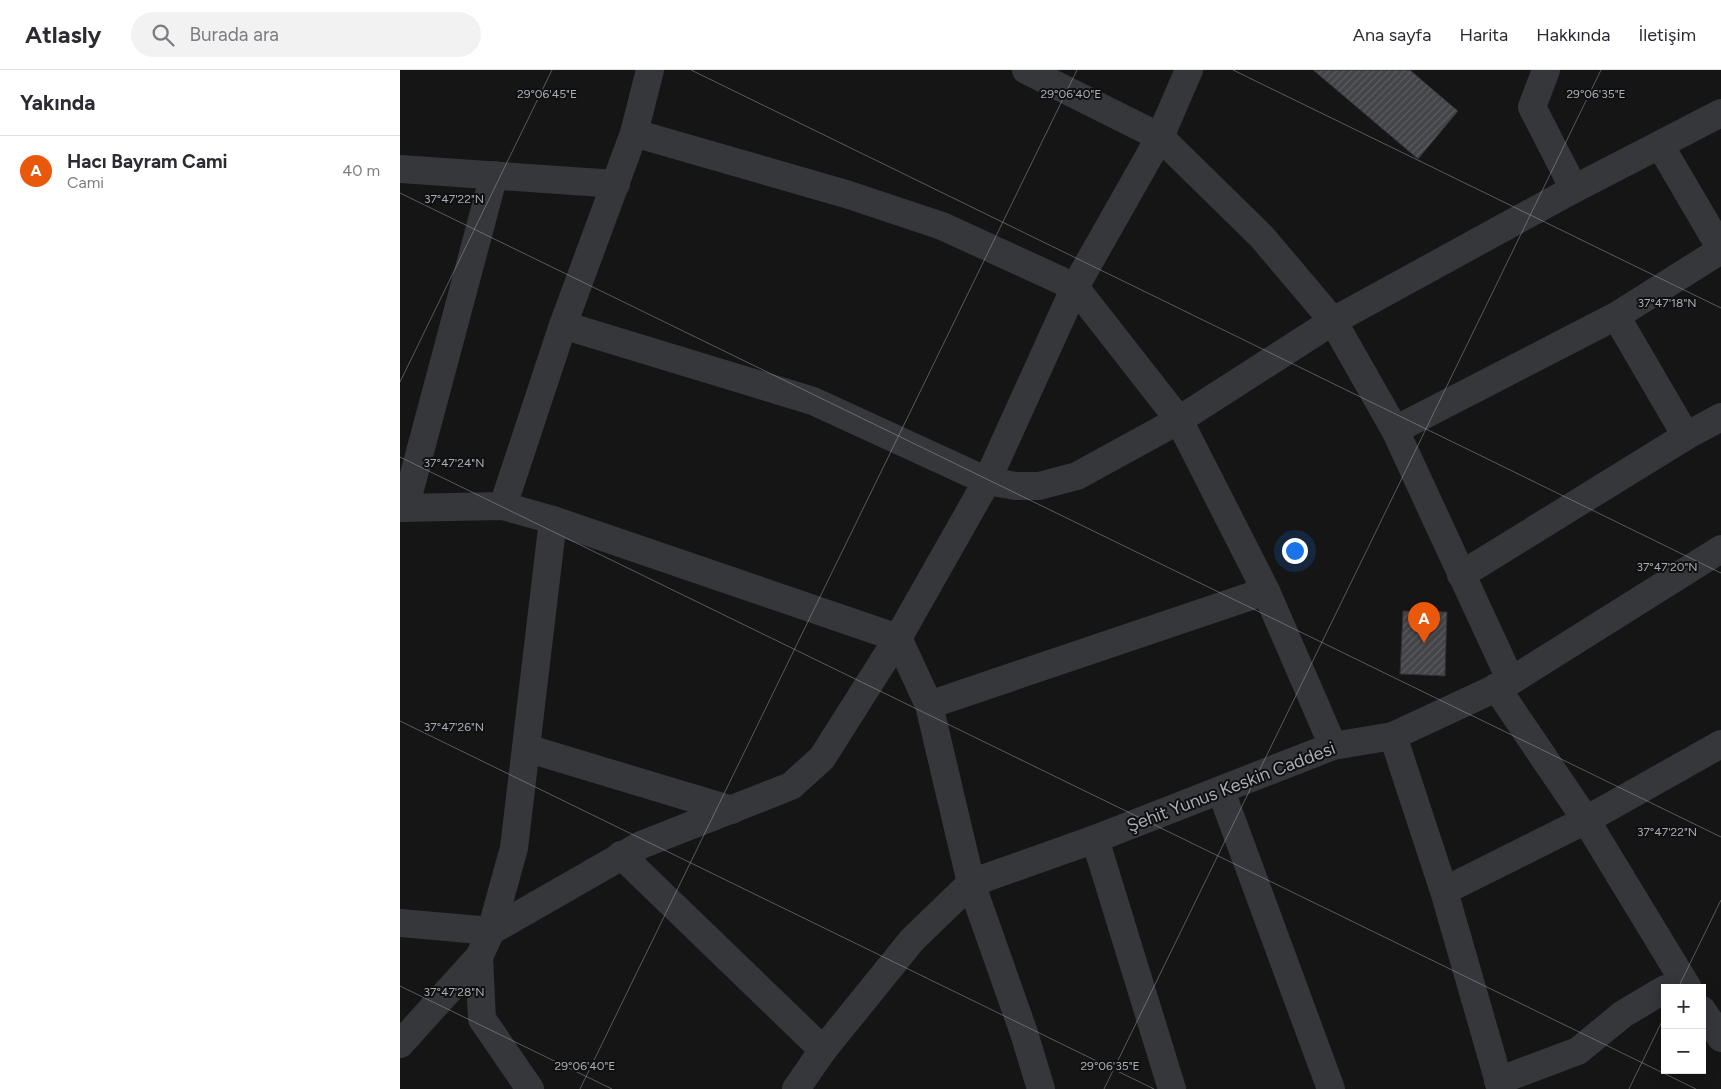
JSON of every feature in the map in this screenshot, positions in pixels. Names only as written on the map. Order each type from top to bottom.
[{"type":"street","points":[[503,506],[563,325],[634,133],[650,70]]},
{"type":"street","points":[[1026,70],[1160,137],[1262,237],[1333,322],[1395,430],[1461,575],[1503,684],[1586,820],[1674,984]]},
{"type":"street","points":[[400,922],[491,931],[641,845],[791,786],[822,758],[898,638],[987,480],[1075,287],[1160,137],[1189,70]]},
{"type":"street","points":[[1546,70],[1532,107],[1574,189]]},
{"type":"street","points":[[563,325],[813,401],[987,480],[1016,486],[1039,486],[1077,476],[1179,420],[1333,322],[1574,189],[1721,113]]},
{"type":"street","points":[[634,133],[846,194],[942,226],[1075,287],[1179,420],[1266,591],[1333,746]]},
{"type":"street","points":[[1395,430],[1616,316],[1721,250],[1660,145]]},
{"type":"street","points":[[400,169],[616,184]]},
{"type":"street","points":[[494,176],[402,508],[503,506],[553,520],[898,638],[929,706],[971,883],[1024,1033],[1041,1089]]},
{"type":"street","points":[[1616,316],[1686,436]]},
{"type":"street","points":[[1461,575],[1721,416]]},
{"type":"street","points":[[400,1044],[479,957],[491,931],[514,848],[553,520]]},
{"type":"street","name":"Şehit Yunus Keskin Caddesi","points":[[796,1089],[823,1050],[912,940],[971,883],[1221,791],[1333,746],[1392,736],[1503,684],[1721,549]]},
{"type":"street","points":[[929,706],[1266,591]]},
{"type":"street","points":[[1392,736],[1444,891],[1499,1085],[1578,1051],[1623,1014],[1661,994]]},
{"type":"street","points":[[1444,891],[1586,820],[1721,744]]},
{"type":"street","points":[[526,748],[732,810]]},
{"type":"street","points":[[1221,791],[1331,1089]]},
{"type":"street","points":[[1095,838],[1172,1089]]},
{"type":"street","points":[[621,855],[823,1050]]},
{"type":"street","points":[[479,957],[482,1019],[530,1089]]},
{"type":"street","points":[[1706,1016],[1721,1038]]},
{"type":"building","points":[[1313,70],[1410,70],[1458,111],[1418,159]]},
{"type":"building","points":[[1403,611],[1447,612],[1445,676],[1400,674]]},
{"type":"place","name":"Hacı Bayram Cami","points":[[1424,643]]}]
